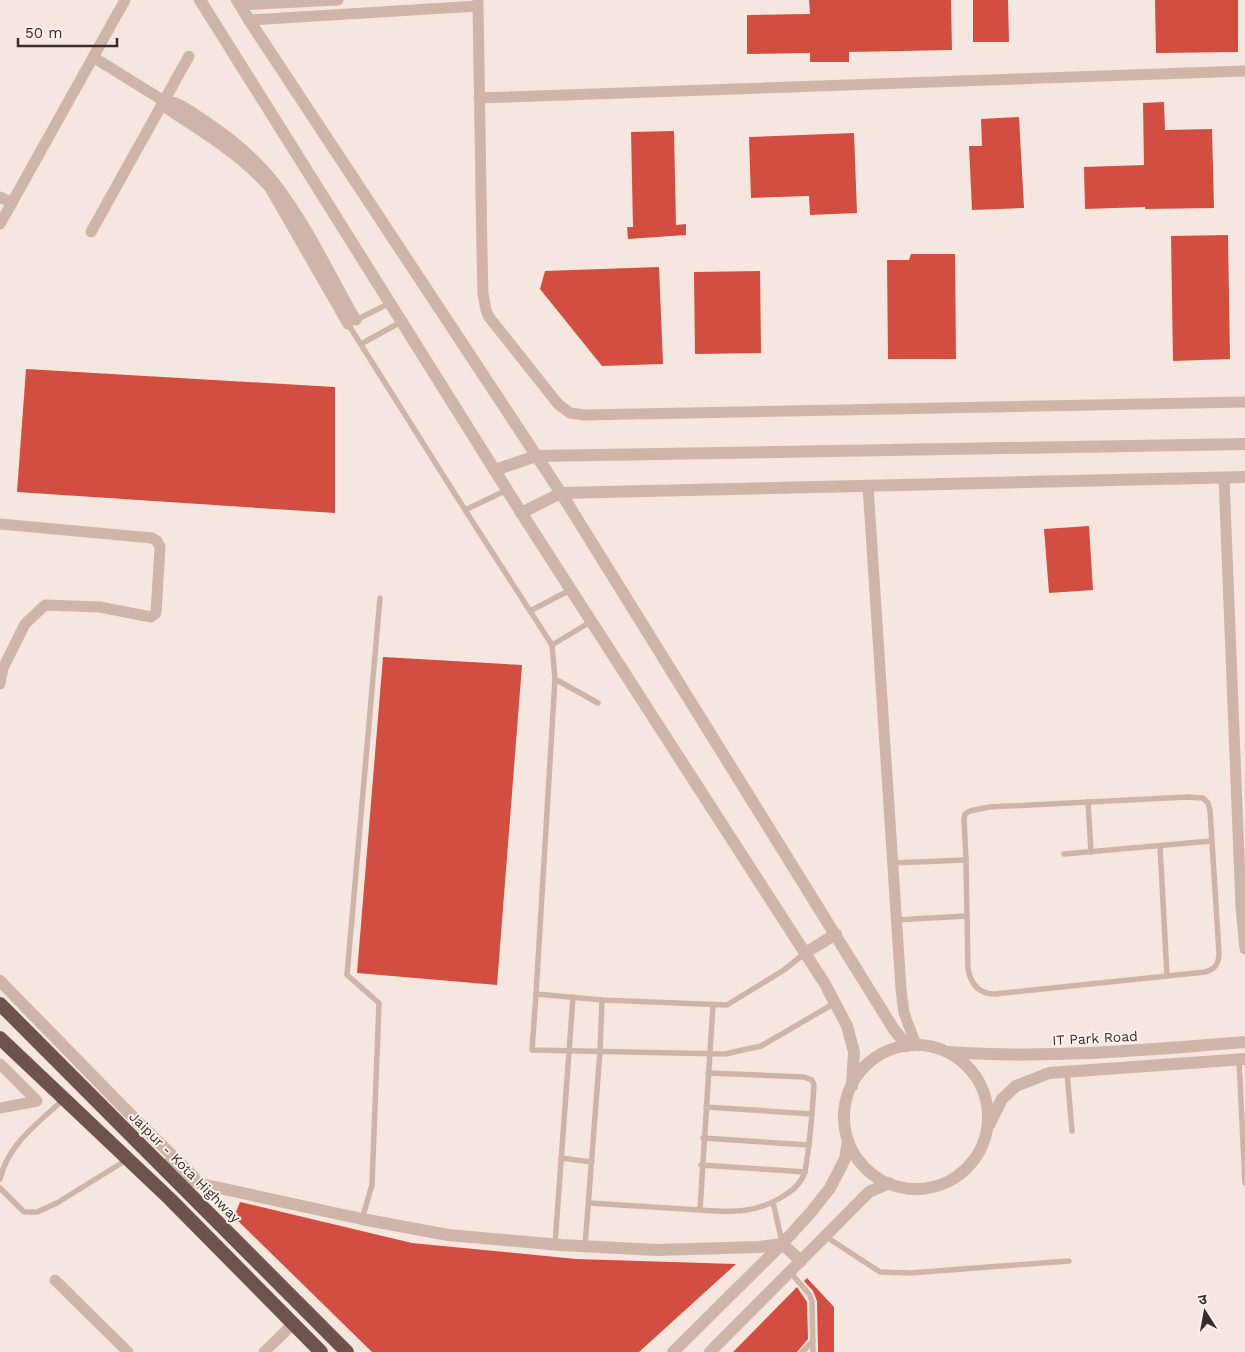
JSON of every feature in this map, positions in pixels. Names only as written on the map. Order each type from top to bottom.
[{"type":"highway","name":"Jaipur - Kota Highway","points":[[0,1004],[347,1352]]},
{"type":"highway","points":[[0,1038],[170,1199],[321,1352]]},
{"type":"street","points":[[0,224],[125,0]]},
{"type":"street","points":[[200,0],[521,513],[825,984],[847,1026],[854,1052],[852,1086]]},
{"type":"street","points":[[338,0],[239,2],[248,20],[561,493],[893,1028],[911,1046]]},
{"type":"street","points":[[248,20],[478,3],[482,262],[483,294],[486,310],[489,317],[558,404],[570,413],[584,415],[1245,402]]},
{"type":"street","points":[[91,232],[189,56]]},
{"type":"street","points":[[93,57],[164,101],[166,108],[224,146],[258,174],[270,188],[352,322]]},
{"type":"street","points":[[479,98],[1245,71]]},
{"type":"street","points":[[0,197],[12,203]]},
{"type":"street","points":[[495,470],[536,456],[1245,444]]},
{"type":"street","points":[[521,513],[561,493],[1245,477]]},
{"type":"street","points":[[1224,478],[1245,949]]},
{"type":"street","points":[[868,486],[900,989],[911,1046]]},
{"type":"street","points":[[0,524],[152,538],[157,541],[160,547],[156,613],[151,617],[100,607],[45,605],[25,624],[3,668],[0,684]]},
{"type":"street","points":[[806,953],[836,934]]},
{"type":"street","points":[[0,981],[201,1184]]},
{"type":"street","name":"IT Park Road","points":[[946,1052],[993,1055],[1061,1055],[1245,1042]]},
{"type":"street","points":[[673,1352],[782,1244],[830,1188],[845,1159],[848,1141],[844,1117],[848,1093],[860,1072],[879,1056],[911,1046],[930,1046],[946,1052],[965,1065],[980,1083],[987,1105],[988,1128]]},
{"type":"street","points":[[848,1141],[860,1162],[878,1178],[900,1188],[925,1189],[948,1182],[967,1168],[981,1150],[988,1128],[1002,1099],[1016,1086],[1048,1073],[1242,1060]]},
{"type":"street","points":[[0,1064],[38,1101],[0,1108]]},
{"type":"street","points":[[132,1137],[178,1173],[201,1184],[362,1219],[448,1235],[657,1250],[759,1247],[782,1244],[801,1260]]},
{"type":"street","points":[[710,1352],[869,1192],[889,1183]]},
{"type":"street","points":[[55,1280],[128,1352]]},
{"type":"street","points":[[264,1352],[293,1324]]},
{"type":"lane","points":[[390,303],[352,322],[360,344],[552,645],[555,680],[532,1050],[725,1054],[760,1046],[835,1003]]},
{"type":"lane","points":[[360,344],[401,322]]},
{"type":"lane","points":[[466,510],[507,490]]},
{"type":"lane","points":[[530,611],[571,590]]},
{"type":"lane","points":[[362,1219],[372,1185],[379,1003],[346,975],[380,598]]},
{"type":"lane","points":[[552,645],[592,621]]},
{"type":"lane","points":[[555,680],[598,704]]},
{"type":"lane","points":[[1187,796],[1203,798],[1208,803],[1212,841],[1218,962],[1211,970],[1167,976],[995,994],[983,993],[969,978],[965,814],[970,811],[989,808],[1088,802],[1187,796]]},
{"type":"lane","points":[[1088,802],[1091,852]]},
{"type":"lane","points":[[1064,854],[1212,841]]},
{"type":"lane","points":[[1160,846],[1167,976]]},
{"type":"lane","points":[[892,863],[966,860]]},
{"type":"lane","points":[[896,920],[966,916]]},
{"type":"lane","points":[[536,994],[602,1000],[727,1006],[784,970],[806,953]]},
{"type":"lane","points":[[554,1244],[568,1050],[574,997]]},
{"type":"lane","points":[[585,1246],[600,1051],[602,1000]]},
{"type":"lane","points":[[700,1210],[701,1165],[713,1005]]},
{"type":"lane","points":[[1242,1060],[1245,1183]]},
{"type":"lane","points":[[589,1203],[700,1210],[754,1210],[773,1202],[800,1183],[805,1172],[809,1145],[814,1085],[812,1080],[804,1077],[708,1072]]},
{"type":"lane","points":[[1067,1072],[1072,1131]]},
{"type":"lane","points":[[0,1179],[3,1166],[18,1142],[64,1099]]},
{"type":"lane","points":[[706,1107],[812,1114]]},
{"type":"lane","points":[[703,1138],[809,1145]]},
{"type":"lane","points":[[561,1158],[592,1162]]},
{"type":"lane","points":[[0,1188],[24,1212],[37,1212],[57,1203],[128,1159]]},
{"type":"lane","points":[[701,1165],[805,1172]]},
{"type":"lane","points":[[773,1202],[782,1244]]},
{"type":"lane","points":[[825,1236],[880,1272],[910,1273],[1069,1261]]},
{"type":"lane","points":[[790,1272],[811,1297],[812,1352]]},
{"type":"lane","points":[[802,1352],[813,1341]]},
{"type":"building","points":[[809,0],[951,0],[952,50],[849,52],[849,62],[810,62],[810,53],[747,54],[747,15],[810,14]]},
{"type":"building","points":[[973,0],[1008,0],[1009,42],[973,42]]},
{"type":"building","points":[[1155,0],[1238,0],[1238,52],[1156,53]]},
{"type":"building","points":[[1164,102],[1165,130],[1212,129],[1214,208],[1145,209],[1145,207],[1085,209],[1084,167],[1144,165],[1143,103]]},
{"type":"building","points":[[1019,117],[1024,208],[972,210],[969,146],[982,146],[981,119]]},
{"type":"building","points":[[674,131],[676,225],[686,224],[686,235],[628,239],[627,227],[633,227],[631,132]]},
{"type":"building","points":[[854,133],[857,213],[810,215],[809,196],[751,198],[749,137]]},
{"type":"building","points":[[1228,235],[1230,359],[1173,361],[1171,236]]},
{"type":"building","points":[[911,254],[955,254],[956,359],[888,359],[887,260],[909,260]]},
{"type":"building","points":[[659,267],[663,364],[602,366],[540,289],[545,271]]},
{"type":"building","points":[[760,271],[761,353],[695,354],[694,272]]},
{"type":"building","points":[[26,369],[335,387],[335,513],[17,492]]},
{"type":"building","points":[[1089,526],[1093,590],[1049,593],[1044,529]]},
{"type":"building","points":[[383,657],[522,665],[497,985],[357,973]]},
{"type":"building","points":[[240,1202],[412,1243],[576,1259],[736,1264],[639,1352],[372,1352],[234,1217]]},
{"type":"building","points":[[807,1278],[834,1307],[834,1352],[818,1352],[817,1301],[813,1291],[804,1281]]},
{"type":"building","points":[[797,1287],[807,1302],[808,1339],[797,1352],[733,1352]]}]
